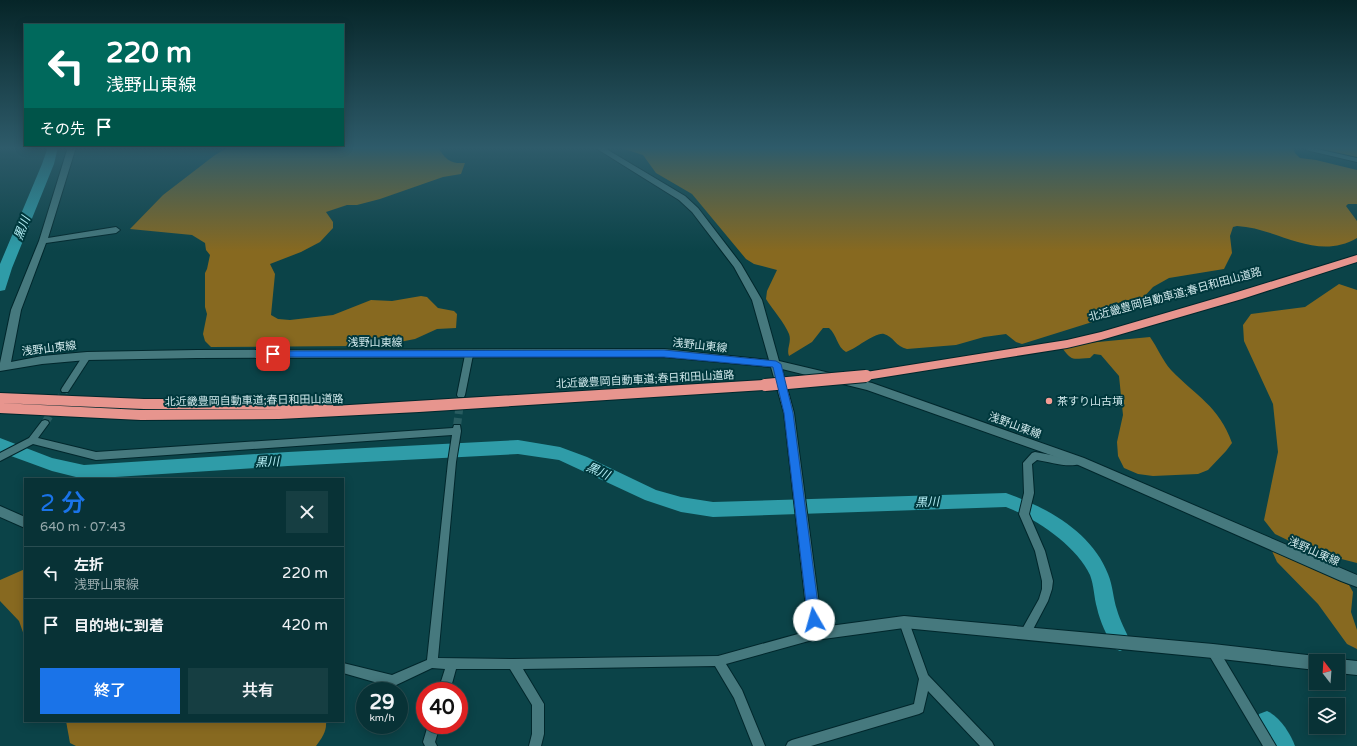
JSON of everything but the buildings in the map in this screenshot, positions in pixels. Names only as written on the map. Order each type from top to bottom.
[{"type":"highway","points":[[1329,262],[1357,251]]},
{"type":"highway","name":"北近畿豊岡自動車道;春日和田山道路","points":[[998,355],[1234,292],[1357,254]]},
{"type":"highway","name":"北近畿豊岡自動車道;春日和田山道路","points":[[1,401],[14,409],[141,415],[263,414],[349,411],[765,385],[866,376],[1068,344],[1238,296],[1357,258]]},
{"type":"highway","name":"北近畿豊岡自動車道;春日和田山道路","points":[[1,401],[203,405],[508,400]]},
{"type":"street","points":[[3,367],[16,310],[43,241],[61,182]]},
{"type":"street","points":[[657,182],[677,194],[695,210],[738,266],[757,300],[776,364],[788,413],[816,634]]},
{"type":"street","points":[[43,241],[116,230]]},
{"type":"street","name":"浅野山東線","points":[[3,367],[42,360],[87,356],[197,354],[664,353],[776,364],[868,386],[1080,461],[1357,581]]},
{"type":"street","points":[[461,395],[469,354]]},
{"type":"street","points":[[65,390],[87,356]]},
{"type":"street","points":[[0,457],[32,440],[45,423]]},
{"type":"street","points":[[32,440],[96,456],[457,428],[452,462],[432,663]]},
{"type":"street","points":[[1025,633],[1041,604],[1047,588],[1039,546],[1024,514],[1030,493],[1027,463],[1035,456],[1062,461],[1080,461]]},
{"type":"street","points":[[0,511],[24,523]]},
{"type":"street","points":[[904,622],[924,679],[988,746]]},
{"type":"street","points":[[344,668],[392,681],[432,663],[513,664],[718,661],[816,634],[904,622],[1213,651],[1309,662]]},
{"type":"street","points":[[1213,651],[1270,746]]},
{"type":"street","points":[[718,661],[738,694],[759,746]]},
{"type":"street","points":[[447,682],[452,663]]},
{"type":"street","points":[[513,664],[538,704],[538,734],[535,746]]},
{"type":"street","points":[[1345,667],[1357,668]]},
{"type":"street","points":[[792,746],[919,708],[924,679]]},
{"type":"street","points":[[431,734],[429,742],[431,746]]},
{"type":"shaded area","points":[[180,182],[429,182],[380,199],[357,205],[347,205],[326,212],[333,222],[333,228],[320,242],[301,252],[270,264],[275,274],[271,315],[278,319],[290,320],[333,315],[371,300],[392,301],[421,296],[427,297],[438,308],[454,311],[457,314],[456,328],[437,329],[415,339],[384,345],[380,343],[355,346],[211,347],[205,341],[203,334],[207,314],[205,307],[205,273],[210,255],[206,250],[205,243],[192,235],[130,229],[163,195]]},
{"type":"shaded area","points":[[671,182],[1357,182],[1357,204],[1348,204],[1346,206],[1357,221],[1357,238],[1342,244],[1327,247],[1297,242],[1252,228],[1237,226],[1233,227],[1230,236],[1232,253],[1224,269],[1169,278],[1153,287],[1142,299],[1140,306],[1133,311],[1105,318],[1022,344],[1016,342],[1006,334],[984,337],[956,345],[907,349],[900,346],[887,335],[880,334],[846,352],[841,347],[832,331],[829,328],[823,328],[812,342],[789,356],[789,334],[766,299],[767,291],[777,270],[754,264],[746,259],[692,194]]},
{"type":"shaded area","points":[[1339,284],[1357,290],[1357,563],[1310,551],[1275,534],[1264,520],[1278,452],[1273,404],[1244,341],[1243,325],[1251,314],[1305,307]]},
{"type":"shaded area","points":[[1150,337],[1171,370],[1214,410],[1227,430],[1232,443],[1208,470],[1198,474],[1153,476],[1138,474],[1124,468],[1118,456],[1117,442],[1123,415],[1119,376],[1101,355],[1094,354],[1090,358],[1075,359],[1069,356],[1063,349],[1077,344]]},
{"type":"shaded area","points":[[1272,551],[1349,585],[1353,592],[1351,612],[1357,630],[1357,649],[1347,644],[1318,604],[1277,562]]},
{"type":"shaded area","points":[[24,569],[24,635],[19,621],[0,601],[0,580]]},
{"type":"shaded area","points":[[66,722],[326,722],[324,734],[316,746],[76,746],[70,743]]},
{"type":"waterway","name":"黒川","points":[[0,287],[5,268],[41,182]]},
{"type":"waterway","name":"黒川","points":[[0,445],[52,465],[84,472],[288,459],[518,447],[560,454],[601,471],[651,495],[681,504],[703,508],[724,510],[1006,500],[1018,504],[1046,519],[1072,539],[1093,562],[1102,583],[1108,614],[1120,641]]},
{"type":"waterway","name":"黒川","points":[[1267,722],[1284,746]]},
{"type":"tunnel","points":[[45,423],[65,390]]},
{"type":"tunnel","points":[[457,426],[461,395]]},
{"type":"place","name":"茶すり山古墳","points":[[1049,401]]},
{"type":"route","points":[[273,354],[664,353],[776,364],[788,413],[814,620]]}]
